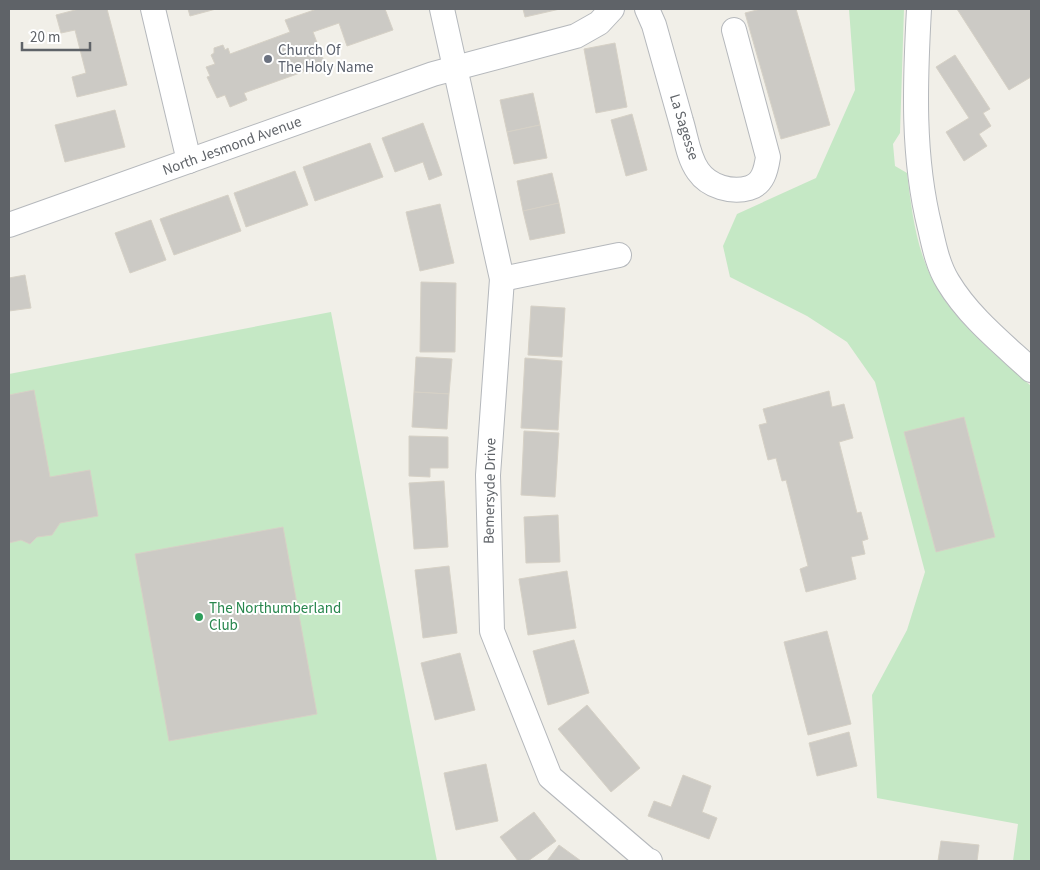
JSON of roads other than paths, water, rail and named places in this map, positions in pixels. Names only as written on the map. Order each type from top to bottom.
[{"type":"street","points":[[153,9],[189,161]]},
{"type":"street","name":"Bemersyde Drive","points":[[442,9],[502,278],[488,475],[492,631],[550,777],[650,861]]},
{"type":"street","points":[[456,67],[576,36],[600,23],[612,9]]},
{"type":"street","name":"La Sagesse","points":[[647,9],[654,25],[692,160],[706,180],[729,189],[743,190],[753,187],[762,179],[768,157],[734,30]]},
{"type":"street","points":[[919,9],[915,84],[917,145],[927,216],[935,249],[947,281],[965,306],[1031,370]]},
{"type":"street","name":"North Jesmond Avenue","points":[[9,225],[456,67]]},
{"type":"street","points":[[502,278],[618,255]]},
{"type":"place","name":"Church Of The Holy Name","points":[[268,59]]},
{"type":"place","name":"The Northumberland Club","points":[[199,617]]}]
